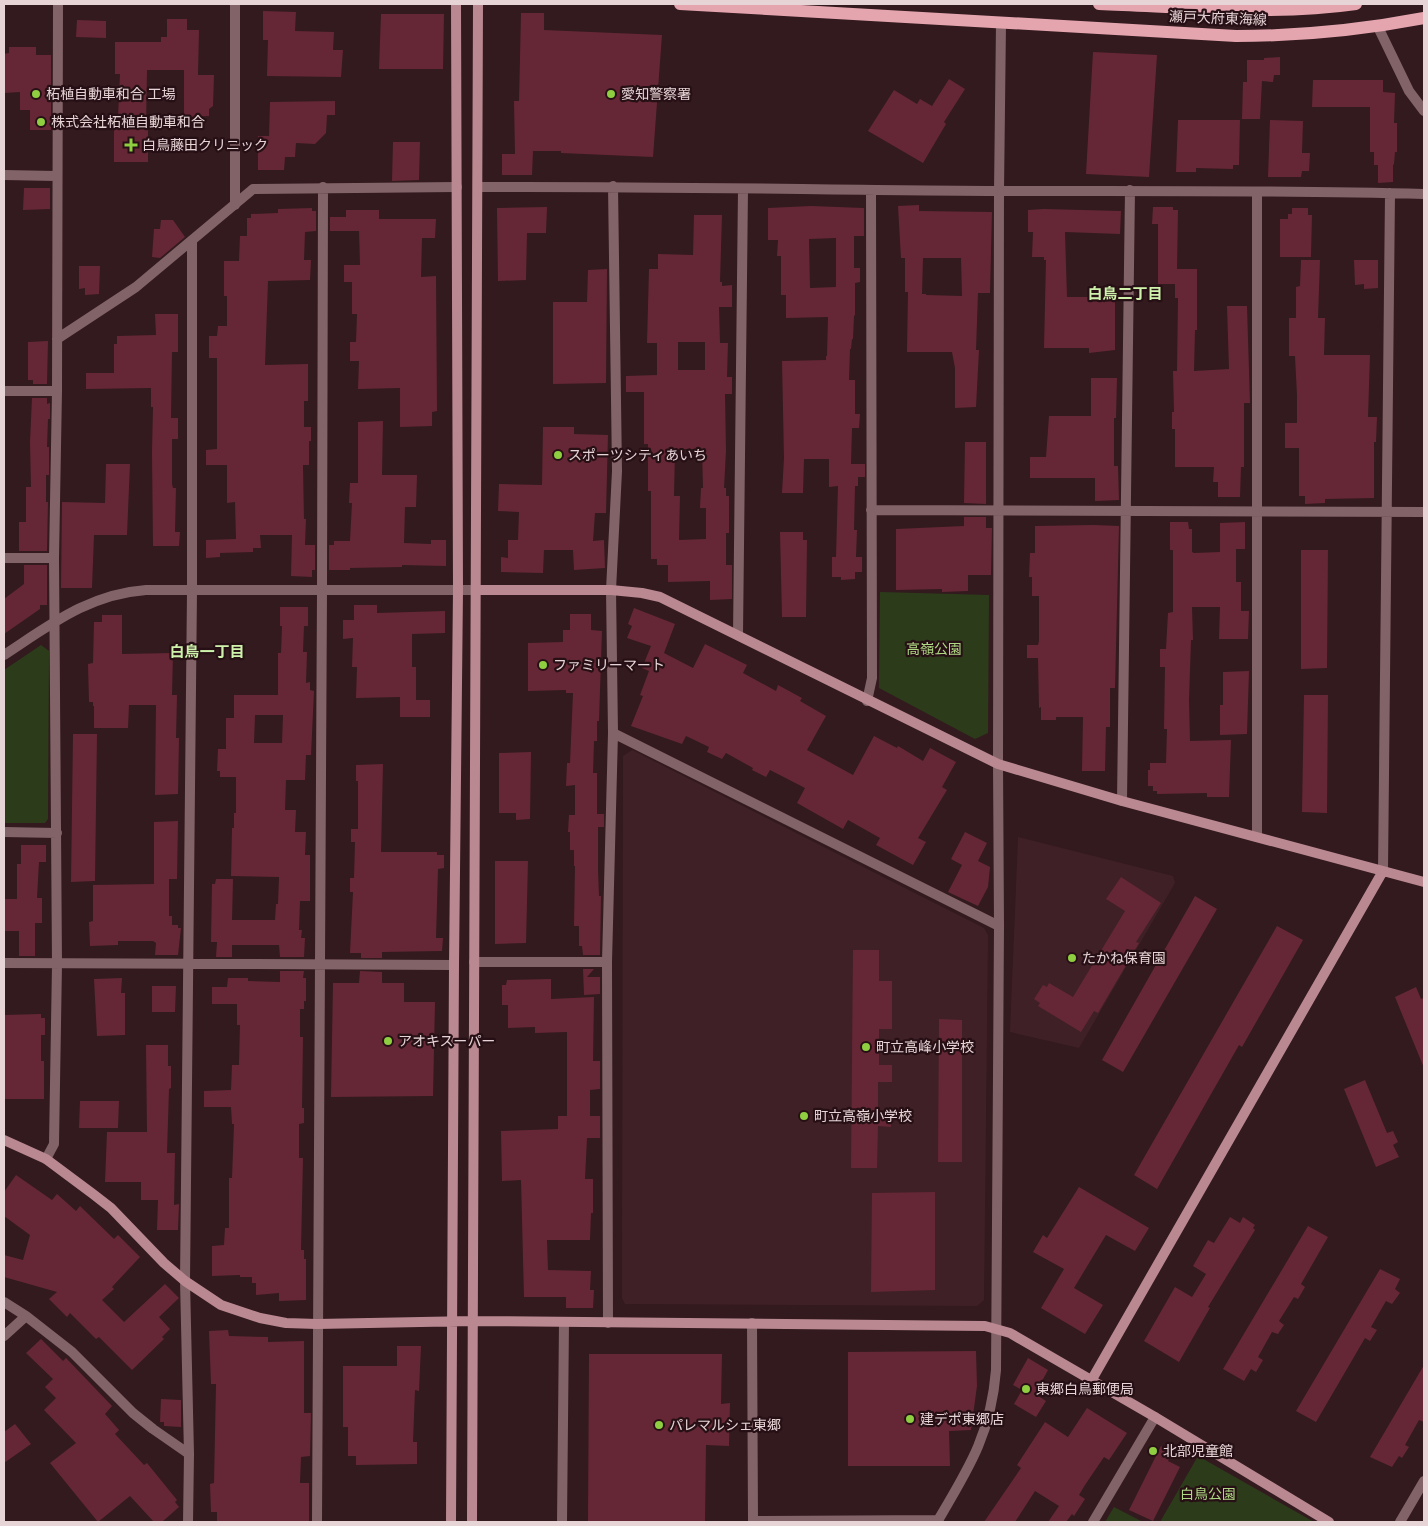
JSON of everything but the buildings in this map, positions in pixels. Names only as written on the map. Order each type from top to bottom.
[{"type":"main road","name":"瀬戸大府東海線","points":[[680,4],[1244,36],[1292,35],[1378,27],[1424,18]]},
{"type":"main road","name":"瀬戸大府東海線","points":[[1099,4],[1271,11],[1321,9],[1356,4]]},
{"type":"street","points":[[46,1159],[54,1144],[57,964],[54,558],[57,392],[56,176],[58,4]]},
{"type":"street","points":[[235,4],[235,205]]},
{"type":"street","points":[[452,1522],[451,1321],[458,590],[456,4]]},
{"type":"street","points":[[472,1522],[478,4]]},
{"type":"street","points":[[752,1323],[753,1521],[938,1521],[973,1460],[986,1428],[994,1392],[999,926],[998,511],[1001,23]]},
{"type":"street","points":[[1378,27],[1409,91],[1424,110]]},
{"type":"street","points":[[4,176],[56,176]]},
{"type":"street","points":[[478,187],[613,186],[743,189],[1130,190],[1424,194]]},
{"type":"street","points":[[608,1323],[607,962],[613,733],[612,590],[617,471],[613,186]]},
{"type":"street","points":[[317,1522],[323,187]]},
{"type":"street","points":[[57,339],[136,287],[253,189],[457,187]]},
{"type":"street","points":[[738,635],[743,189]]},
{"type":"street","points":[[867,701],[872,678],[871,190]]},
{"type":"street","points":[[1122,801],[1130,190]]},
{"type":"street","points":[[1257,192],[1257,837]]},
{"type":"street","points":[[1091,1381],[1383,871],[1390,193]]},
{"type":"street","points":[[188,1522],[189,1454],[185,1281],[192,590],[192,242]]},
{"type":"street","points":[[4,391],[57,392]]},
{"type":"street","points":[[871,510],[1424,512]]},
{"type":"street","points":[[4,558],[54,558]]},
{"type":"street","points":[[4,656],[55,621],[103,597],[125,592],[192,590],[612,590],[642,592],[660,597],[867,701],[998,764],[1122,801],[1424,882]]},
{"type":"street","points":[[613,733],[999,926]]},
{"type":"street","points":[[4,832],[56,833]]},
{"type":"street","points":[[474,962],[607,962]]},
{"type":"street","points":[[4,963],[188,963],[320,966],[454,965]]},
{"type":"street","points":[[4,1140],[46,1159],[111,1208],[164,1263],[185,1281],[221,1304],[253,1315],[286,1323],[317,1324],[474,1321],[973,1324],[996,1328],[1010,1333],[1155,1417],[1329,1522]]},
{"type":"street","points":[[4,1302],[26,1316],[72,1352],[133,1413],[189,1454]]},
{"type":"street","points":[[4,1336],[26,1316]]},
{"type":"street","points":[[562,1522],[564,1322]]},
{"type":"street","points":[[1093,1522],[1155,1417]]},
{"type":"street","points":[[1400,1522],[1424,1481]]},
{"type":"shaded area","name":"町立高嶺小学校","points":[[632,750],[984,928],[988,935],[984,1300],[977,1306],[625,1304],[622,1298],[623,756]]},
{"type":"shaded area","name":"たかね保育園","points":[[1018,837],[1173,876],[1175,883],[1079,1048],[1010,1032]]},
{"type":"green space","name":"高嶺公園","points":[[880,592],[989,595],[988,733],[975,739],[879,688]]},
{"type":"green space","points":[[41,645],[49,651],[48,819],[45,823],[4,823],[4,670]]},
{"type":"green space","name":"白鳥公園","points":[[1198,1456],[1314,1522],[1160,1522]]},
{"type":"green space","points":[[1114,1507],[1143,1522],[1105,1522]]},
{"type":"place","name":"柘植自動車和合 工場","points":[[36,94]]},
{"type":"place","name":"愛知警察署","points":[[611,94]]},
{"type":"place","name":"株式会社柘植自動車和合","points":[[41,122]]},
{"type":"place","name":"白鳥藤田クリニック","points":[[131,145]]},
{"type":"place","name":"スポーツシティあいち","points":[[558,455]]},
{"type":"place","name":"ファミリーマート","points":[[543,665]]},
{"type":"place","name":"たかね保育園","points":[[1072,958]]},
{"type":"place","name":"アオキスーパー","points":[[388,1041]]},
{"type":"place","name":"町立高峰小学校","points":[[866,1047]]},
{"type":"place","name":"町立高嶺小学校","points":[[804,1116]]},
{"type":"place","name":"東郷白鳥郵便局","points":[[1026,1389]]},
{"type":"place","name":"建デポ東郷店","points":[[910,1419]]},
{"type":"place","name":"パレマルシェ東郷","points":[[659,1425]]},
{"type":"place","name":"北部児童館","points":[[1153,1451]]},
{"type":"district","name":"白鳥二丁目","points":[[1125,293]]},
{"type":"district","name":"白鳥一丁目","points":[[207,651]]}]
